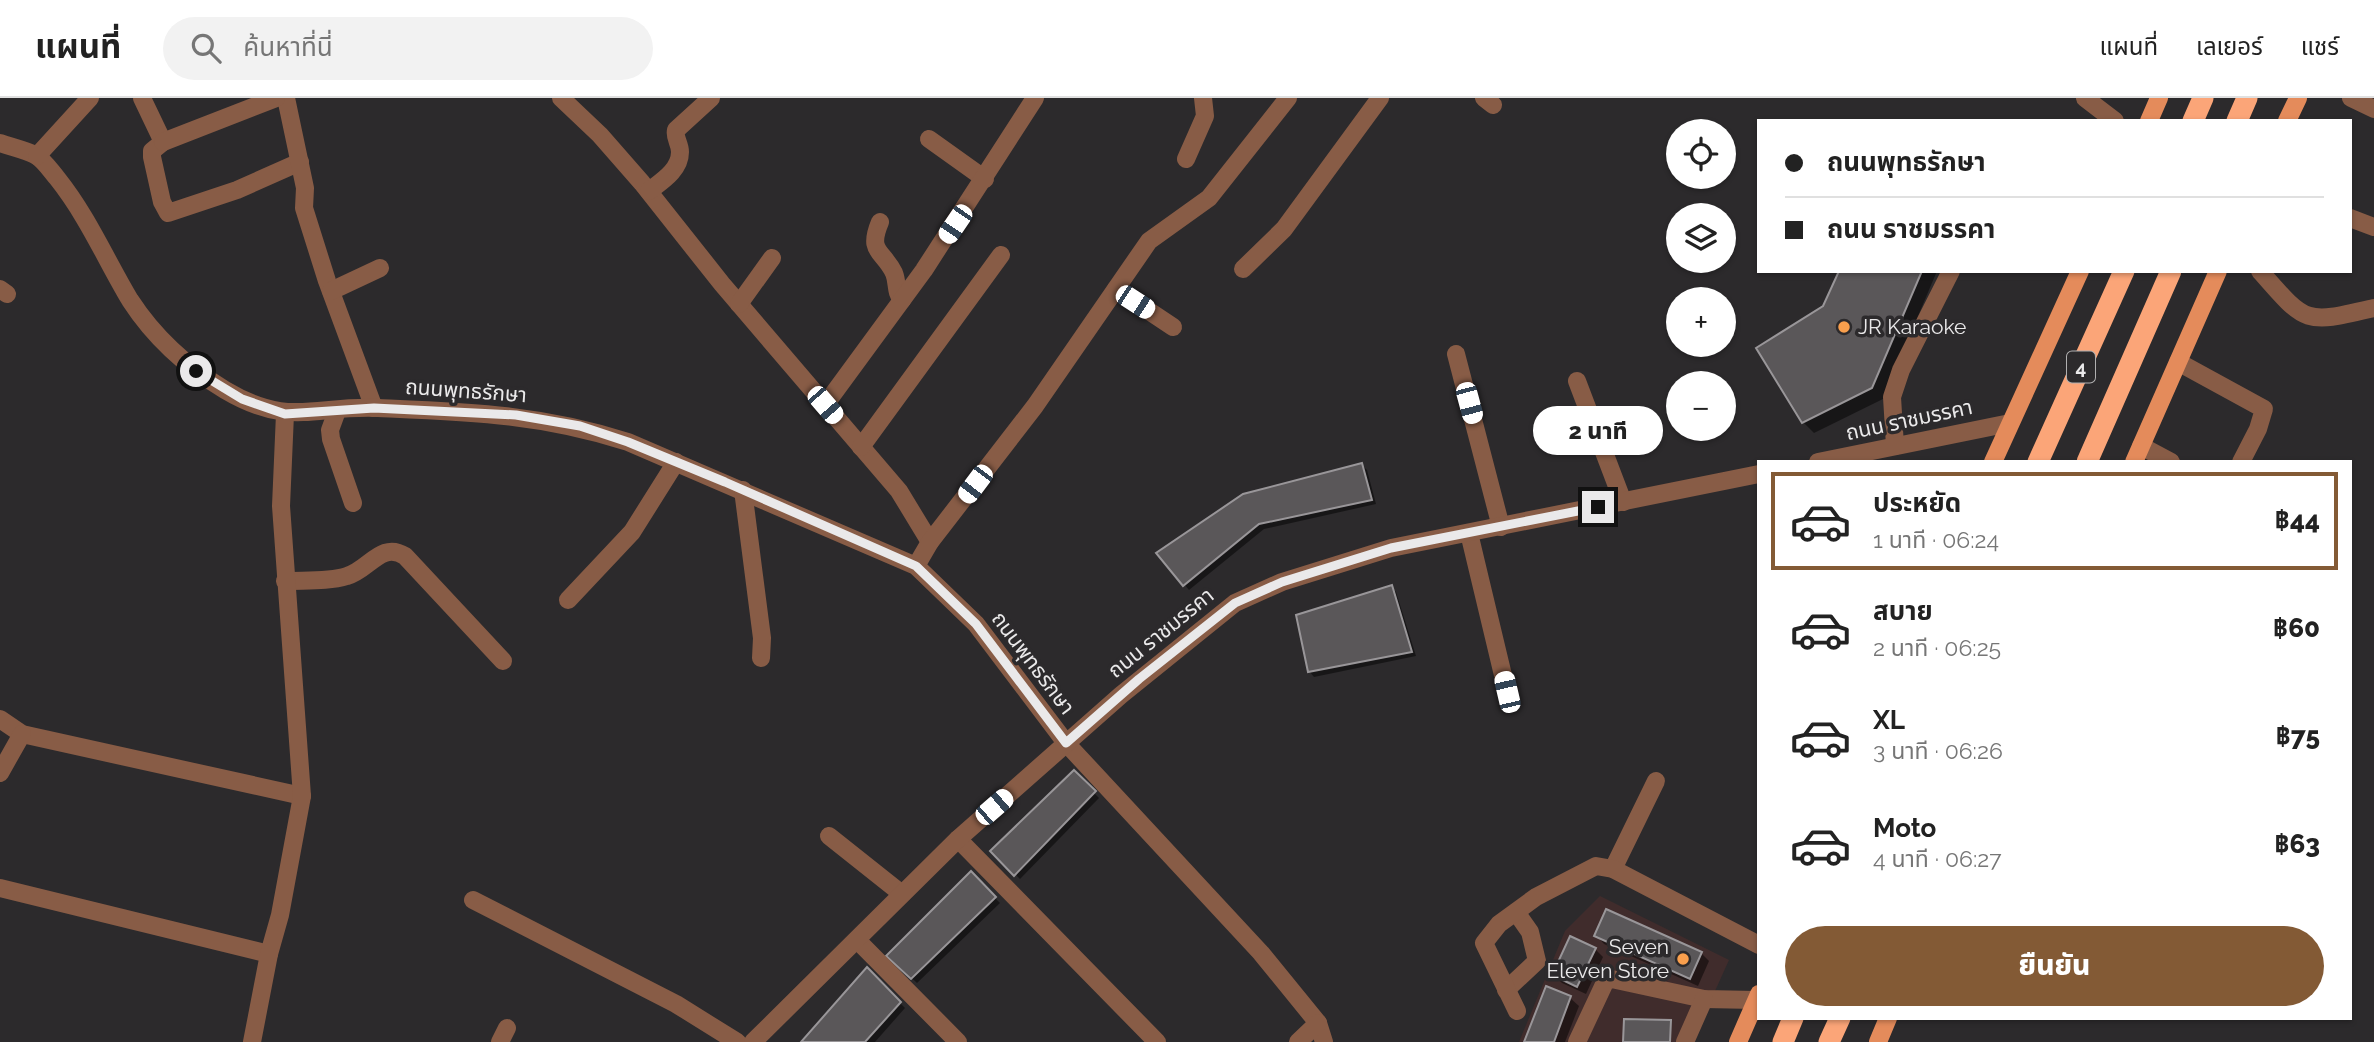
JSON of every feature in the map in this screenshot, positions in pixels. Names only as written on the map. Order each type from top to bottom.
[{"type":"highway","points":[[2194,119],[2203,98]]},
{"type":"highway","points":[[2238,119],[2247,98]]},
{"type":"highway","name":"4","points":[[2039,460],[2123,273]]},
{"type":"highway","name":"4","points":[[2088,460],[2170,273]]},
{"type":"highway","points":[[1783,1042],[1792,1020]]},
{"type":"highway","points":[[1829,1042],[1839,1020]]},
{"type":"main road","points":[[2150,119],[2159,98]]},
{"type":"main road","points":[[2288,119],[2298,98]]},
{"type":"main road","name":"4","points":[[1994,460],[2079,273]]},
{"type":"main road","points":[[2138,454],[2217,273]]},
{"type":"main road","points":[[1738,1042],[1757,997]]},
{"type":"main road","points":[[1878,1042],[1887,1020]]},
{"type":"street","points":[[0,143],[37,156],[90,98]]},
{"type":"street","points":[[142,98],[163,142]]},
{"type":"street","points":[[276,98],[163,142],[152,152],[165,210],[173,213],[237,190],[300,162]]},
{"type":"street","points":[[286,98],[305,188],[304,208],[374,408]]},
{"type":"street","points":[[561,98],[600,135],[649,191],[739,304],[900,491],[930,542]]},
{"type":"street","points":[[649,191],[666,179],[680,155],[676,130],[710,98]]},
{"type":"street","points":[[825,405],[902,300],[985,179],[1035,98]]},
{"type":"street","points":[[1186,159],[1205,116],[1203,98]]},
{"type":"street","points":[[916,566],[930,542],[1035,406],[1149,241],[1209,198],[1288,98]]},
{"type":"street","points":[[1243,269],[1284,229],[1380,98]]},
{"type":"street","points":[[2085,98],[2112,119]]},
{"type":"street","points":[[2351,98],[2374,109]]},
{"type":"street","points":[[929,139],[985,179]]},
{"type":"street","name":"ถนนพุทธรักษา","points":[[37,156],[82,210],[130,299],[167,346],[196,371],[227,391],[258,406],[285,414],[374,408],[528,417],[580,426],[676,462],[916,566],[976,624],[1066,743],[1262,953],[1318,1023]]},
{"type":"street","points":[[2352,219],[2374,227]]},
{"type":"street","points":[[880,222],[875,233],[875,248],[894,273],[897,294],[902,300]]},
{"type":"street","points":[[861,447],[1001,255]]},
{"type":"street","points":[[739,304],[772,258]]},
{"type":"street","points":[[331,291],[380,268]]},
{"type":"street","points":[[1895,446],[1892,397],[1901,370],[1950,273]]},
{"type":"street","points":[[2262,273],[2293,309],[2305,317],[2319,320],[2374,309]]},
{"type":"street","points":[[1116,289],[1173,327]]},
{"type":"street","points":[[1456,354],[1501,527]]},
{"type":"street","points":[[2178,362],[2263,409],[2259,429],[2242,460]]},
{"type":"street","points":[[1577,381],[1623,502]]},
{"type":"street","points":[[337,411],[330,430],[331,439],[353,503]]},
{"type":"street","points":[[252,1042],[269,954],[283,903],[302,796],[281,506],[285,414]]},
{"type":"street","name":"ถนน ราชมรรคา","points":[[1828,460],[2010,423]]},
{"type":"street","points":[[2138,454],[2163,460]]},
{"type":"street","points":[[568,600],[632,532],[676,462]]},
{"type":"street","name":"ถนน ราชมรรคา","points":[[753,1042],[958,839],[1141,677],[1235,603],[1282,582],[1391,548],[1757,474]]},
{"type":"street","points":[[743,490],[762,638],[761,658]]},
{"type":"street","points":[[1469,533],[1507,692]]},
{"type":"street","points":[[285,581],[348,576],[386,551],[396,550],[405,556],[503,661]]},
{"type":"street","points":[[0,719],[22,734],[302,796]]},
{"type":"street","points":[[0,773],[22,734]]},
{"type":"street","points":[[1613,869],[1656,780]]},
{"type":"street","points":[[828,836],[902,894]]},
{"type":"street","points":[[958,839],[1157,1042]]},
{"type":"street","points":[[1517,1011],[1484,943],[1499,924],[1536,897],[1596,866],[1613,869],[1757,944]]},
{"type":"street","points":[[0,888],[269,954]]},
{"type":"street","points":[[473,900],[677,1004],[737,1042]]},
{"type":"street","points":[[1506,990],[1537,961],[1530,932],[1516,912]]},
{"type":"street","points":[[857,940],[958,1042]]},
{"type":"street","points":[[1577,1042],[1607,978],[1704,999],[1757,997]]},
{"type":"street","points":[[1685,1042],[1704,999]]},
{"type":"street","points":[[1298,1042],[1318,1023],[1324,1042]]},
{"type":"shaded area","points":[[1600,896],[1729,960],[1692,1042],[1519,1042],[1565,931]]},
{"type":"building","name":"JR Karaoke","points":[[1838,273],[1921,273],[1872,388],[1802,423],[1756,348],[1823,306]]},
{"type":"building","points":[[1362,463],[1372,500],[1259,524],[1183,586],[1156,553],[1243,494]]},
{"type":"building","points":[[1392,585],[1412,652],[1308,672],[1296,615]]},
{"type":"building","points":[[1074,770],[1096,791],[1014,876],[990,851]]},
{"type":"building","points":[[971,871],[996,897],[911,979],[886,956]]},
{"type":"building","points":[[1606,909],[1702,952],[1690,979],[1594,936]]},
{"type":"building","points":[[1570,936],[1596,948],[1577,987],[1552,975]]},
{"type":"building","points":[[867,967],[901,1002],[865,1042],[801,1042]]},
{"type":"building","points":[[1546,986],[1571,996],[1554,1042],[1524,1042]]},
{"type":"building","points":[[1624,1019],[1671,1020],[1670,1042],[1623,1042]]},
{"type":"place","name":"JR Karaoke","points":[[1844,327]]},
{"type":"place","name":"Seven Eleven Store","points":[[1683,959]]},
{"type":"route","points":[[196,371],[242,399],[285,414],[374,408],[516,415],[580,426],[628,442],[725,482],[916,566],[976,624],[1066,743],[1139,679],[1235,603],[1282,582],[1391,548],[1598,507]]}]
